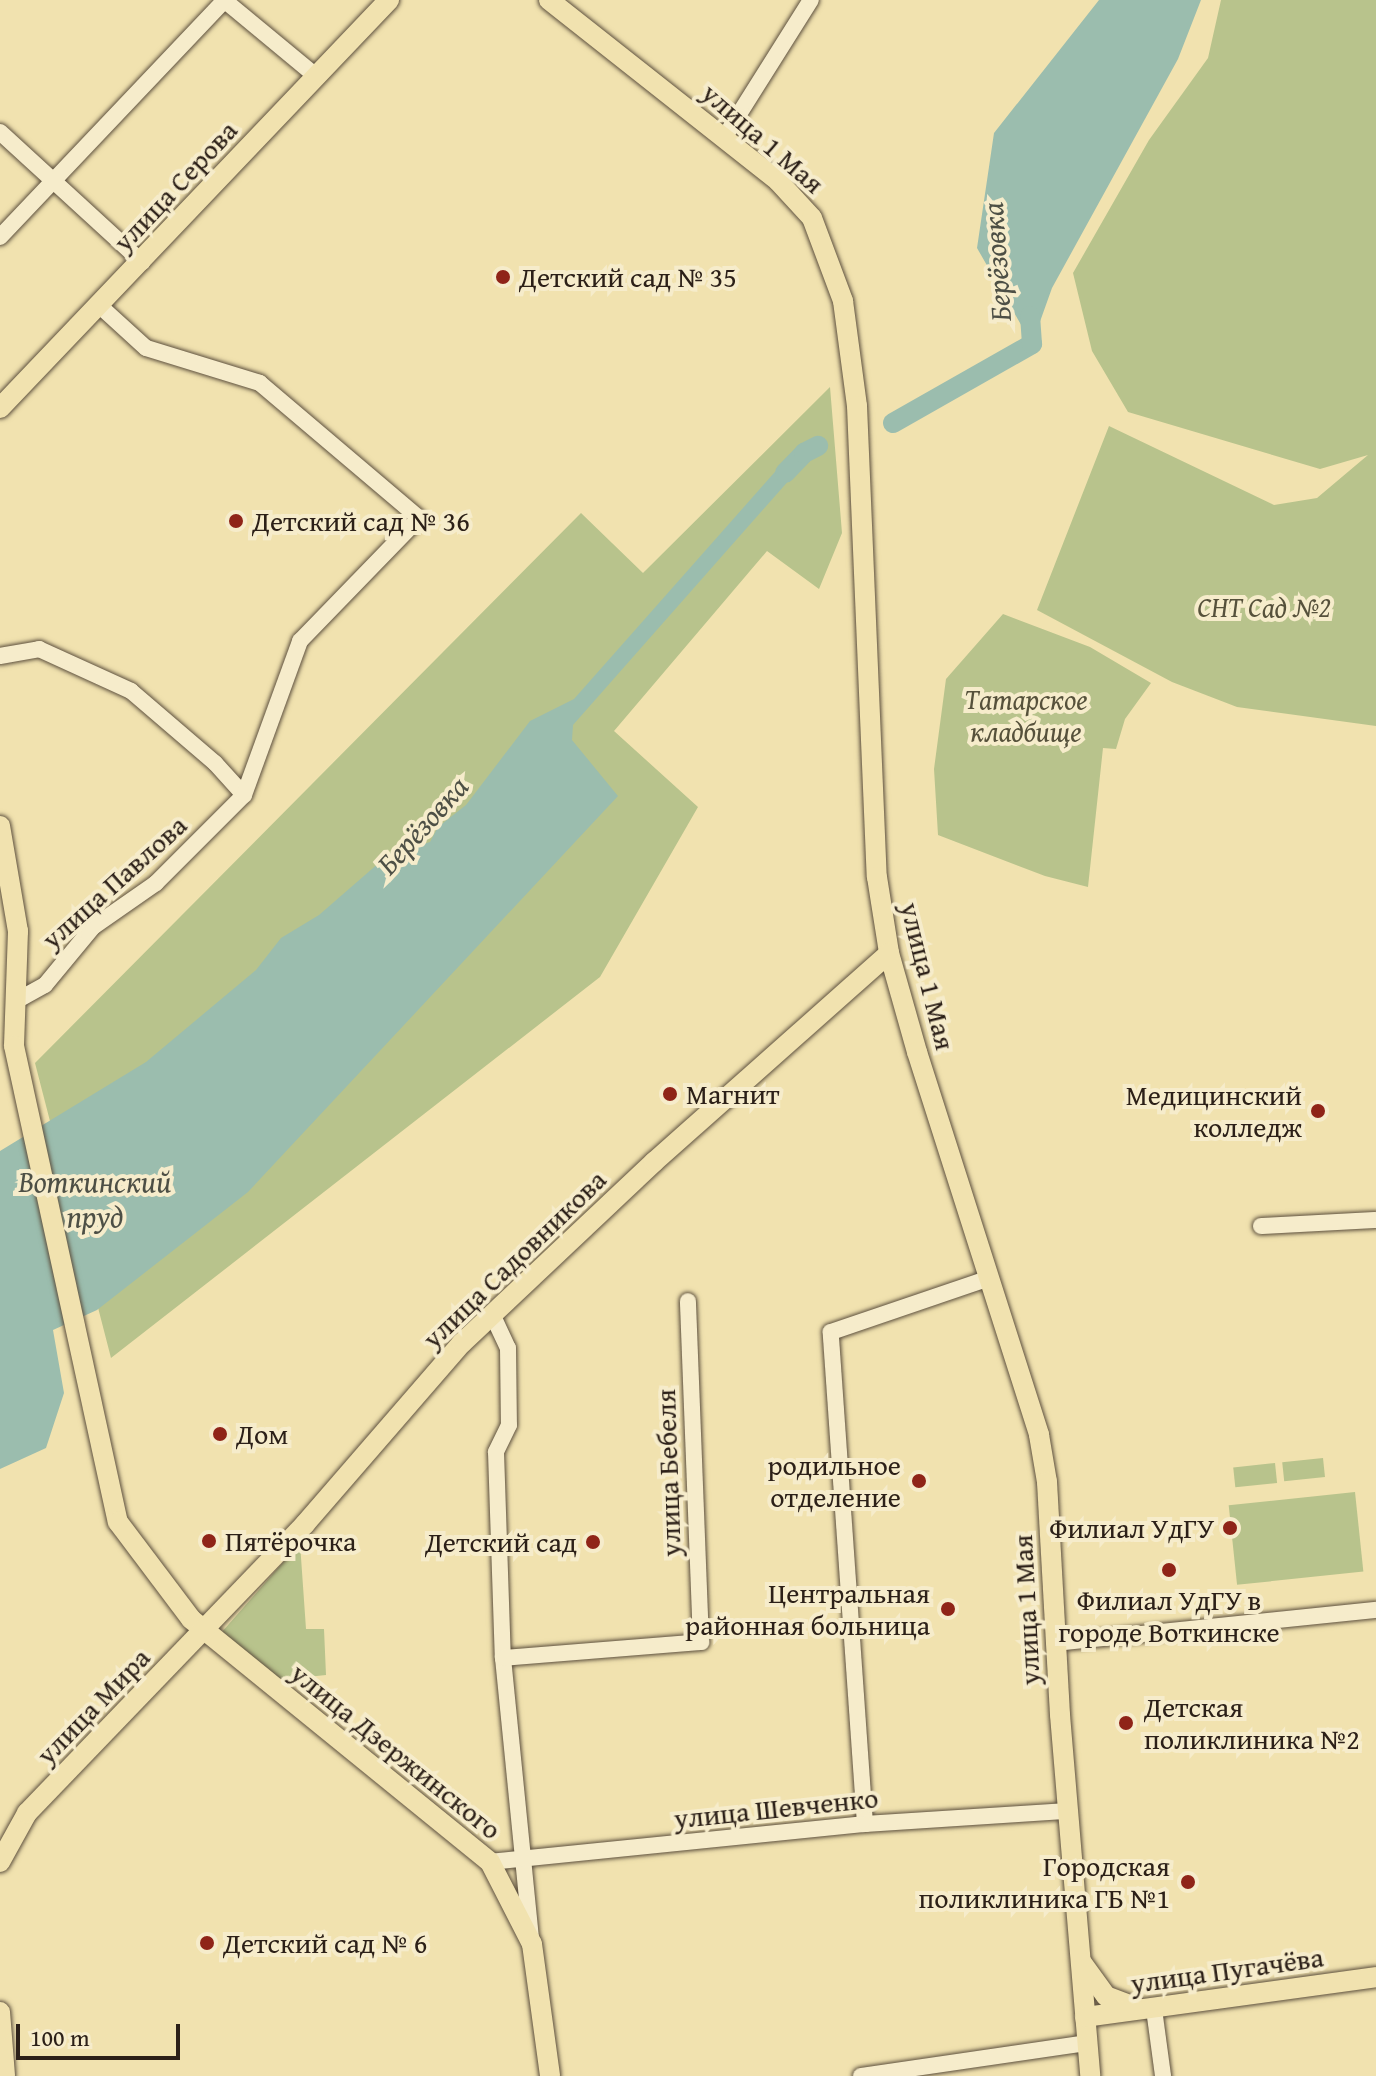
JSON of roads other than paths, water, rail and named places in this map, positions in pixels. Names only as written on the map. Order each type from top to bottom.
[{"type":"main road","name":"улица Серова","points":[[0,408],[101,307],[389,0]]},
{"type":"main road","name":"улица 1 Мая","points":[[549,0],[778,181],[812,218],[843,301],[857,406],[877,877],[889,953],[987,1279],[1039,1435],[1047,1482],[1055,1643],[1090,2076]]},
{"type":"main road","points":[[0,826],[18,931],[16,1001]]},
{"type":"main road","name":"улица Садовникова","points":[[205,1632],[492,1314],[889,953]]},
{"type":"main road","name":"улица Дзержинского","points":[[16,1001],[14,1046],[110,1501],[133,1548],[205,1632],[490,1862],[532,1944],[550,2076]]},
{"type":"main road","name":"улица Мира","points":[[0,1862],[27,1813],[205,1632]]},
{"type":"main road","points":[[1080,1961],[1106,1996],[1150,2010]]},
{"type":"main road","name":"улица Пугачёва","points":[[1085,2017],[1376,1984]]},
{"type":"main road","points":[[0,2012],[5,2076]]},
{"type":"street","points":[[0,237],[225,0],[317,77]]},
{"type":"street","points":[[724,138],[811,0]]},
{"type":"street","points":[[0,132],[142,262]]},
{"type":"street","name":"улица Павлова","points":[[16,1001],[45,985],[93,927],[156,883],[244,795],[300,641],[419,518],[260,383],[146,348],[101,307]]},
{"type":"street","points":[[0,656],[39,649],[131,691],[215,763],[244,795]]},
{"type":"street","points":[[1261,1226],[1376,1220]]},
{"type":"street","points":[[865,1824],[831,1332],[987,1279]]},
{"type":"street","name":"улица Бебеля","points":[[503,1658],[701,1642],[688,1301]]},
{"type":"street","points":[[492,1314],[508,1348],[509,1425],[496,1452],[503,1658],[532,1944]]},
{"type":"street","points":[[1055,1643],[1376,1610]]},
{"type":"street","name":"улица Шевченко","points":[[490,1862],[865,1824],[1068,1811]]},
{"type":"street","points":[[1150,2010],[1163,2076]]},
{"type":"street","points":[[861,2076],[1087,2043]]},
{"type":"water","points":[[1099,0],[1201,0],[1178,59],[1052,288],[1032,344],[977,248],[994,133]]},
{"type":"water","name":"Воткинский пруд","points":[[797,447],[806,461],[573,725],[572,740],[618,796],[248,1192],[97,1310],[53,1330],[64,1393],[46,1448],[0,1469],[0,1151],[146,1062],[256,970],[281,938],[319,915],[403,842],[414,847],[430,842],[438,827],[466,805],[530,721],[574,699]]},
{"type":"waterway","name":"Берёзовка","points":[[893,423],[1032,344],[1030,316]]},
{"type":"waterway","name":"Берёзовка","points":[[785,473],[804,453],[818,446]]},
{"type":"place","name":"Детский сад № 35","points":[[503,277]]},
{"type":"place","name":"Детский сад № 36","points":[[236,521]]},
{"type":"place","name":"Магнит","points":[[670,1094]]},
{"type":"place","name":"Медицинский колледж","points":[[1318,1111]]},
{"type":"place","name":"Дом","points":[[220,1434]]},
{"type":"place","name":"родильное отделение","points":[[919,1481]]},
{"type":"place","name":"Филиал УдГУ","points":[[1230,1528]]},
{"type":"place","name":"Пятёрочка","points":[[209,1541]]},
{"type":"place","name":"Детский сад","points":[[593,1542]]},
{"type":"place","name":"Филиал УдГУ в городе Воткинске","points":[[1169,1570]]},
{"type":"place","name":"Центральная районная больница","points":[[948,1609]]},
{"type":"place","name":"Детская поликлиника №2","points":[[1126,1723]]},
{"type":"place","name":"Городская поликлиника ГБ №1","points":[[1188,1882]]},
{"type":"place","name":"Детский сад № 6","points":[[207,1943]]},
{"type":"park label","name":"СНТ Сад №2","points":[[1264,607]]},
{"type":"park label","name":"Татарское кладбище","points":[[1026,715]]}]
